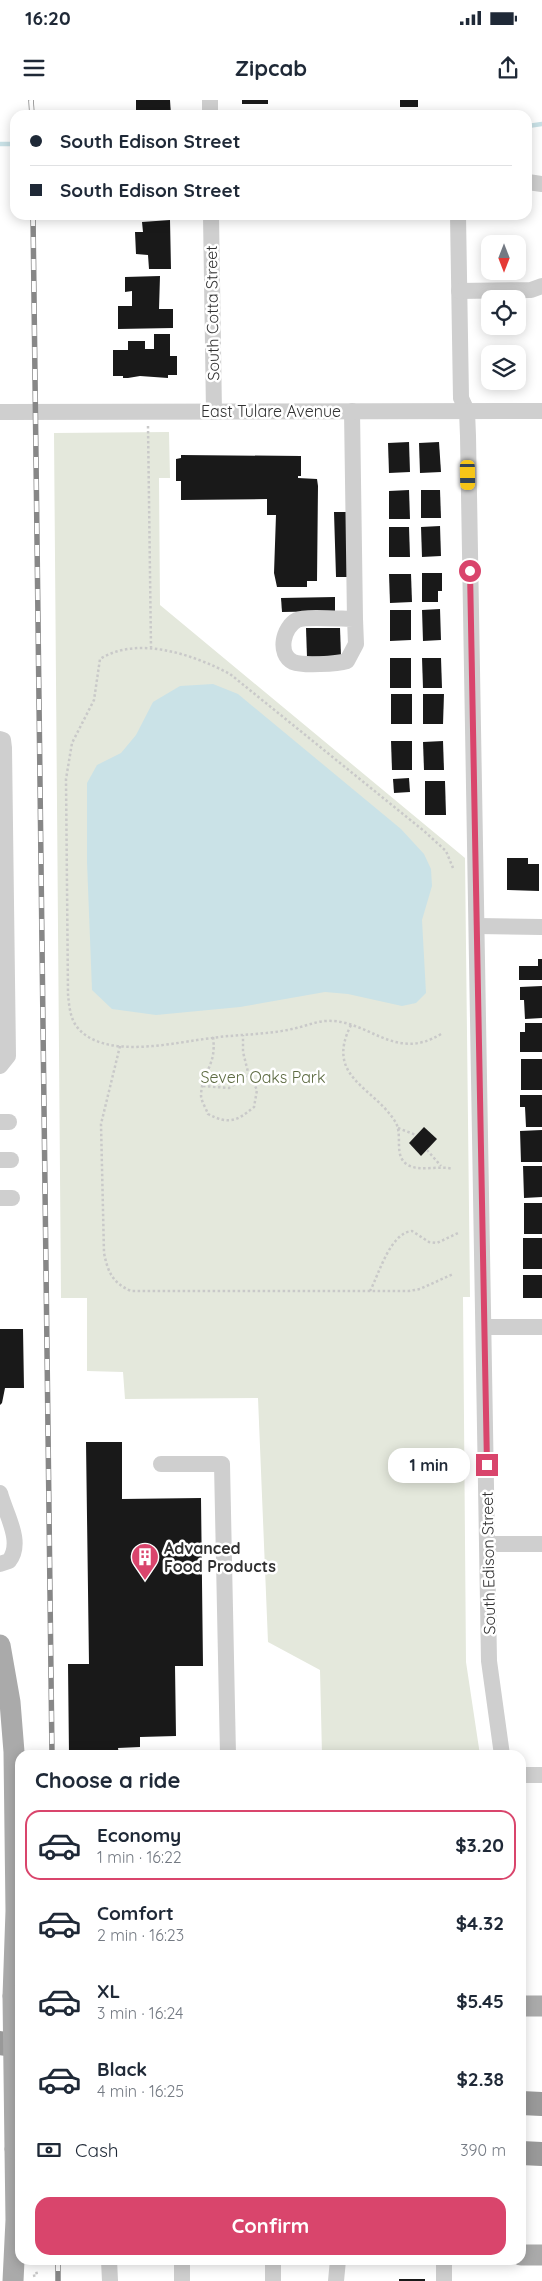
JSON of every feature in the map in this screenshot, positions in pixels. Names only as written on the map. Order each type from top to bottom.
[{"type":"highway","points":[[0,2036],[15,2042]]},
{"type":"highway","points":[[0,2043],[15,2044]]},
{"type":"highway","points":[[0,2094],[15,2096]]},
{"type":"highway","points":[[526,2103],[542,2104]]},
{"type":"highway","points":[[526,2153],[542,2154]]},
{"type":"main road","points":[[0,1645],[10,1702],[13,1735],[9,1940],[13,1996],[15,2150],[12,2251]]},
{"type":"main road","points":[[526,2006],[542,2006]]},
{"type":"main road","points":[[526,2255],[542,2255]]},
{"type":"main road","points":[[18,2265],[23,2278]]},
{"type":"street","name":"South Cotta Street","points":[[211,220],[214,412]]},
{"type":"street","name":"South Edison Street","points":[[458,220],[461,398],[467,411],[490,1661],[501,1750]]},
{"type":"street","points":[[459,291],[531,290],[542,286]]},
{"type":"street","points":[[352,411],[356,644],[347,661],[339,663],[299,663],[292,662],[287,656],[284,645],[285,633],[289,626],[299,619],[355,619]]},
{"type":"street","name":"East Tulare Avenue","points":[[0,412],[542,411]]},
{"type":"street","points":[[0,739],[3,740],[4,748],[2,786],[8,1056],[0,1066]]},
{"type":"street","points":[[477,926],[542,926]]},
{"type":"street","points":[[485,1327],[542,1328]]},
{"type":"street","points":[[161,1464],[222,1464],[228,1750]]},
{"type":"street","points":[[0,1493],[14,1534],[14,1549],[9,1561],[0,1564]]},
{"type":"street","points":[[488,1544],[542,1544]]},
{"type":"street","points":[[526,1775],[542,1775]]},
{"type":"street","points":[[109,2265],[110,2281]]},
{"type":"street","points":[[182,2265],[182,2281]]},
{"type":"street","points":[[273,2265],[273,2281]]},
{"type":"street","points":[[336,2281],[338,2265]]},
{"type":"street","points":[[444,2265],[444,2281]]},
{"type":"path","points":[[148,412],[151,647]]},
{"type":"path","points":[[441,1034],[430,1040],[415,1044],[392,1043],[351,1025],[324,1021],[275,1032],[212,1038],[152,1047],[120,1046],[87,1036],[78,1028],[70,1008],[66,779],[72,743],[94,700],[100,659],[109,653],[151,647],[212,664],[230,674],[424,831],[446,852],[453,868]]},
{"type":"path","points":[[351,1025],[343,1047],[344,1060],[351,1076],[388,1111],[398,1128],[401,1159],[408,1166],[421,1169],[441,1166],[453,1169]]},
{"type":"path","points":[[212,1038],[213,1061],[205,1077],[201,1097],[208,1114],[222,1121],[240,1119],[254,1107],[257,1090],[249,1074],[243,1052],[243,1035]]},
{"type":"path","points":[[120,1046],[101,1124],[104,1253],[108,1273],[118,1285],[131,1291],[370,1291],[420,1289],[453,1274]]},
{"type":"path","points":[[203,1086],[229,1088],[249,1074]]},
{"type":"path","points":[[398,1128],[416,1135]]},
{"type":"path","points":[[427,1150],[441,1166]]},
{"type":"path","points":[[370,1291],[384,1258],[401,1235],[412,1231],[428,1242],[437,1243],[458,1233]]},
{"type":"path","points":[[23,2278],[37,2276],[36,2270]]},
{"type":"green space","name":"Seven Oaks Park","points":[[169,432],[170,478],[159,478],[160,605],[465,858],[470,1297],[463,1297],[466,1662],[479,1750],[322,1750],[320,1670],[268,1642],[258,1398],[125,1399],[123,1372],[87,1371],[87,1298],[61,1298],[54,433]]},
{"type":"water","points":[[213,684],[238,694],[401,829],[424,854],[431,869],[432,886],[422,920],[426,993],[416,1003],[402,1006],[348,994],[325,992],[240,1007],[156,1015],[112,1009],[92,990],[87,862],[87,783],[97,765],[121,753],[136,735],[153,702],[180,686]]},
{"type":"building","points":[[136,100],[170,100],[171,110],[136,110]]},
{"type":"building","points":[[242,100],[268,100],[268,104],[242,104]]},
{"type":"building","points":[[400,100],[418,100],[418,107],[400,107]]},
{"type":"building","points":[[170,220],[171,269],[149,269],[148,255],[136,254],[135,232],[143,232],[142,222]]},
{"type":"building","points":[[160,276],[159,309],[173,309],[173,328],[118,329],[118,306],[132,306],[132,291],[125,292],[125,277]]},
{"type":"building","points":[[154,334],[170,334],[170,356],[177,356],[177,375],[168,375],[168,378],[140,376],[123,378],[123,376],[113,376],[113,350],[128,350],[128,341],[145,341],[145,349],[154,349]]},
{"type":"building","points":[[409,442],[410,472],[389,473],[388,443]]},
{"type":"building","points":[[439,442],[441,472],[420,473],[419,443]]},
{"type":"building","points":[[181,455],[301,456],[301,476],[298,476],[298,478],[317,479],[318,486],[317,581],[307,581],[307,587],[277,587],[274,573],[276,515],[267,515],[267,499],[181,500],[181,481],[176,481],[176,459],[181,458]]},
{"type":"building","points":[[409,490],[410,519],[389,519],[389,491]]},
{"type":"building","points":[[421,490],[440,490],[441,518],[421,518]]},
{"type":"building","points":[[334,512],[349,512],[350,577],[336,577]]},
{"type":"building","points":[[440,526],[441,556],[422,557],[421,527]]},
{"type":"building","points":[[389,527],[409,527],[410,557],[389,557]]},
{"type":"building","points":[[422,573],[442,573],[442,591],[438,591],[438,602],[422,602]]},
{"type":"building","points":[[389,574],[411,574],[412,602],[390,603]]},
{"type":"building","points":[[335,597],[335,611],[282,612],[281,598]]},
{"type":"building","points":[[440,609],[441,640],[423,641],[422,610]]},
{"type":"building","points":[[390,610],[411,610],[411,640],[390,641]]},
{"type":"building","points":[[306,628],[340,628],[341,656],[307,657]]},
{"type":"building","points":[[390,658],[411,658],[411,688],[390,688]]},
{"type":"building","points":[[422,658],[441,658],[442,688],[423,688]]},
{"type":"building","points":[[391,694],[412,694],[412,724],[391,724]]},
{"type":"building","points":[[423,694],[444,694],[443,724],[423,724]]},
{"type":"building","points":[[391,741],[412,741],[412,770],[392,770]]},
{"type":"building","points":[[443,741],[444,770],[424,770],[423,742]]},
{"type":"building","points":[[409,778],[410,792],[394,793],[393,779]]},
{"type":"building","points":[[425,781],[445,781],[446,815],[425,815]]},
{"type":"building","points":[[507,858],[528,858],[528,864],[539,864],[539,891],[507,890]]},
{"type":"building","points":[[538,959],[542,959],[542,980],[519,980],[519,966],[538,966]]},
{"type":"building","points":[[542,986],[542,1018],[525,1019],[524,1000],[520,1000],[520,987]]},
{"type":"building","points":[[525,1023],[542,1023],[542,1052],[520,1052],[520,1032],[525,1032]]},
{"type":"building","points":[[521,1059],[542,1059],[542,1090],[521,1090]]},
{"type":"building","points":[[520,1095],[542,1095],[542,1127],[526,1127],[525,1107],[520,1107]]},
{"type":"building","points":[[424,1127],[437,1139],[421,1156],[409,1143]]},
{"type":"building","points":[[542,1130],[542,1162],[521,1162],[520,1131]]},
{"type":"building","points":[[523,1166],[542,1166],[542,1197],[524,1198]]},
{"type":"building","points":[[524,1203],[542,1203],[542,1234],[524,1234]]},
{"type":"building","points":[[523,1238],[542,1238],[542,1269],[523,1269]]},
{"type":"building","points":[[523,1275],[542,1275],[542,1298],[523,1298]]},
{"type":"building","points":[[0,1329],[23,1329],[24,1388],[5,1388],[0,1405]]},
{"type":"building","name":"Advanced Food Products","points":[[86,1442],[122,1442],[122,1499],[201,1498],[203,1666],[175,1666],[176,1736],[140,1737],[140,1747],[118,1748],[118,1750],[69,1750],[68,1664],[89,1664]]},
{"type":"building","points":[[399,2279],[425,2279],[425,2281],[399,2281]]},
{"type":"waterway","points":[[532,125],[542,124]]},
{"type":"waterway","points":[[0,144],[10,144]]},
{"type":"railway","points":[[31,100],[32,110]]},
{"type":"railway","points":[[33,220],[52,1750]]},
{"type":"railway","points":[[58,2265],[58,2281]]},
{"type":"place","name":"Advanced Food Products","points":[[145,1581]]},
{"type":"route","points":[[470,571],[487,1465]]}]
